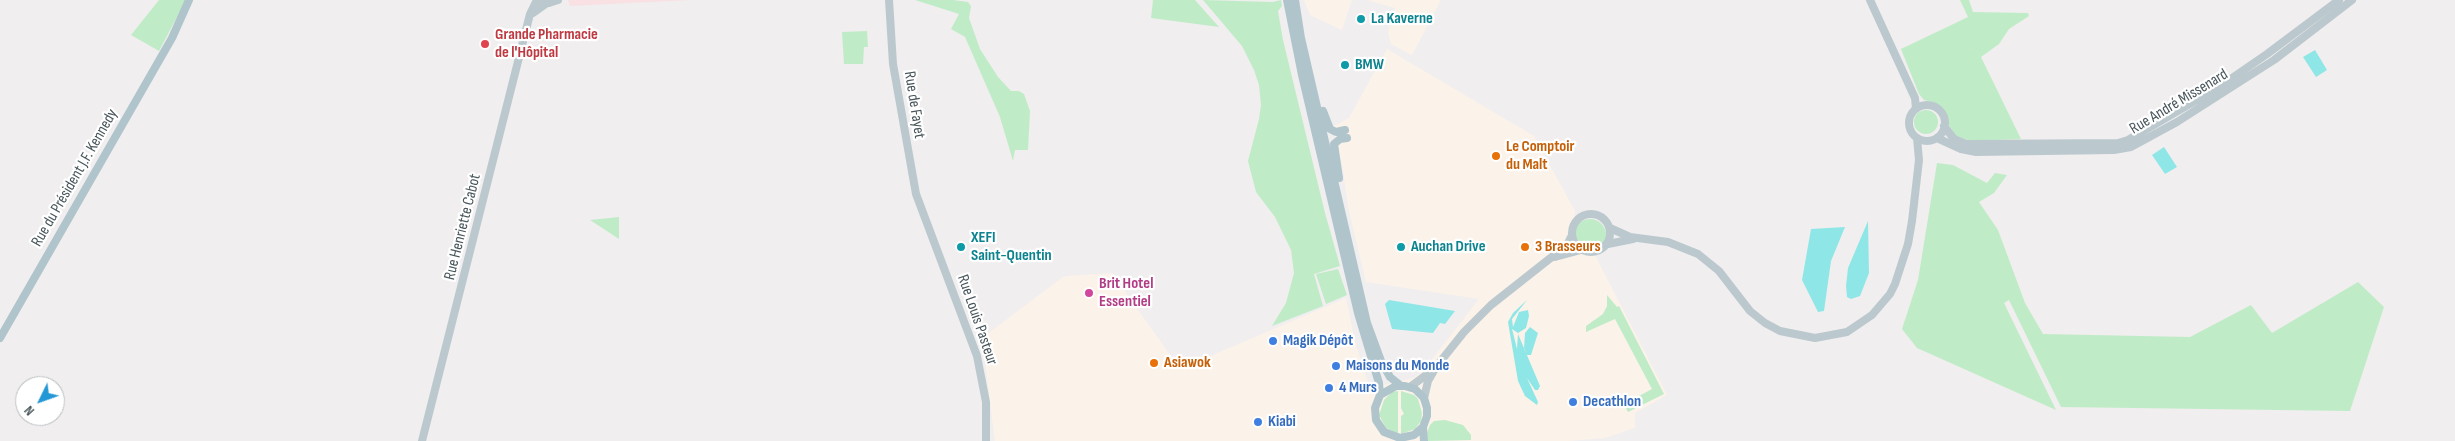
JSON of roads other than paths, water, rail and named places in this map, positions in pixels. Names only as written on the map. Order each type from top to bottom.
[{"type":"main road","name":"Rue du Président J.F. Kennedy","points":[[174,32],[189,0]]},
{"type":"main road","name":"Rue du Président J.F. Kennedy","points":[[0,338],[194,0]]},
{"type":"main road","points":[[1287,0],[1300,67],[1358,313],[1379,383],[1380,395],[1375,408],[1378,424],[1389,435],[1408,440],[1423,427]]},
{"type":"main road","points":[[1294,0],[1301,38],[1373,341],[1390,377],[1400,385],[1410,387],[1424,398],[1428,412],[1423,427],[1424,441]]},
{"type":"main road","points":[[1301,38],[1327,124],[1333,131],[1346,134],[1337,141],[1334,147],[1351,249]]},
{"type":"main road","points":[[1380,395],[1388,389],[1400,385]]},
{"type":"street","name":"Rue Henriette Cabot","points":[[422,441],[529,19],[537,0]]},
{"type":"street","points":[[529,19],[544,1],[558,0]]},
{"type":"street","name":"Rue de Fayet","points":[[889,0],[893,64],[899,103],[910,168],[922,213]]},
{"type":"street","points":[[1870,0],[1915,98],[1916,109]]},
{"type":"street","name":"Rue André Missenard","points":[[1937,138],[1961,149],[2128,140],[2219,87],[2340,0]]},
{"type":"street","name":"Rue André Missenard","points":[[1944,126],[1954,139],[1982,148],[2114,150],[2131,147],[2192,112],[2274,60],[2352,0]]},
{"type":"street","points":[[1915,98],[1925,105],[1940,111],[1944,126],[1937,138],[1928,141],[1917,138]]},
{"type":"street","points":[[1424,398],[1428,381],[1464,332],[1490,305],[1551,259],[1567,244],[1577,221],[1588,214],[1601,216],[1610,228],[1636,238],[1668,242],[1698,254],[1718,271],[1750,311],[1765,323],[1780,331],[1815,338],[1847,332],[1872,315],[1890,294],[1895,284],[1908,244],[1919,160],[1917,138],[1909,126],[1910,116],[1916,109],[1925,105]]},
{"type":"street","points":[[1919,160],[1928,141]]},
{"type":"street","name":"Rue Louis Pasteur","points":[[922,213],[977,356],[986,402],[986,441]]},
{"type":"street","points":[[1608,244],[1610,228]]},
{"type":"street","points":[[1572,235],[1581,250]]},
{"type":"street","points":[[1551,259],[1581,250],[1594,253],[1602,250],[1608,244],[1636,238]]},
{"type":"street","points":[[1410,387],[1436,368]]},
{"type":"water","points":[[2315,50],[2327,70],[2316,77],[2303,57]]},
{"type":"water","points":[[2164,147],[2177,167],[2165,174],[2152,155]]},
{"type":"water","points":[[1868,221],[1869,273],[1860,296],[1851,299],[1847,297],[1848,268]]},
{"type":"water","points":[[1845,227],[1831,261],[1824,311],[1818,312],[1802,280],[1811,229]]},
{"type":"water","points":[[1389,300],[1455,311],[1445,324],[1440,323],[1433,333],[1392,329],[1385,304]]},
{"type":"water","points":[[1527,300],[1512,319],[1513,327],[1519,312],[1528,310],[1529,316],[1526,328],[1518,333],[1512,329],[1517,349],[1518,334],[1540,386],[1538,390],[1535,390],[1527,378],[1538,402],[1537,405],[1525,396],[1518,381],[1508,322],[1513,313]]},
{"type":"water","points":[[1530,327],[1538,333],[1531,355],[1527,355],[1524,349],[1525,333]]},
{"type":"place","name":"La Kaverne","points":[[1361,19]]},
{"type":"place","name":"Grande Pharmacie de l'Hôpital","points":[[485,44]]},
{"type":"place","name":"BMW","points":[[1345,65]]},
{"type":"place","name":"Le Comptoir du Malt","points":[[1496,156]]},
{"type":"place","name":"XEFI Saint-Quentin","points":[[961,247]]},
{"type":"place","name":"Auchan Drive","points":[[1401,247]]},
{"type":"place","name":"3 Brasseurs","points":[[1525,247]]},
{"type":"place","name":"Brit Hotel Essentiel","points":[[1089,293]]},
{"type":"place","name":"Magik Dépôt","points":[[1273,341]]},
{"type":"place","name":"Asiawok","points":[[1154,363]]},
{"type":"place","name":"Maisons du Monde","points":[[1336,366]]},
{"type":"place","name":"4 Murs","points":[[1329,388]]},
{"type":"place","name":"Decathlon","points":[[1573,402]]},
{"type":"place","name":"Kiabi","points":[[1258,422]]}]
